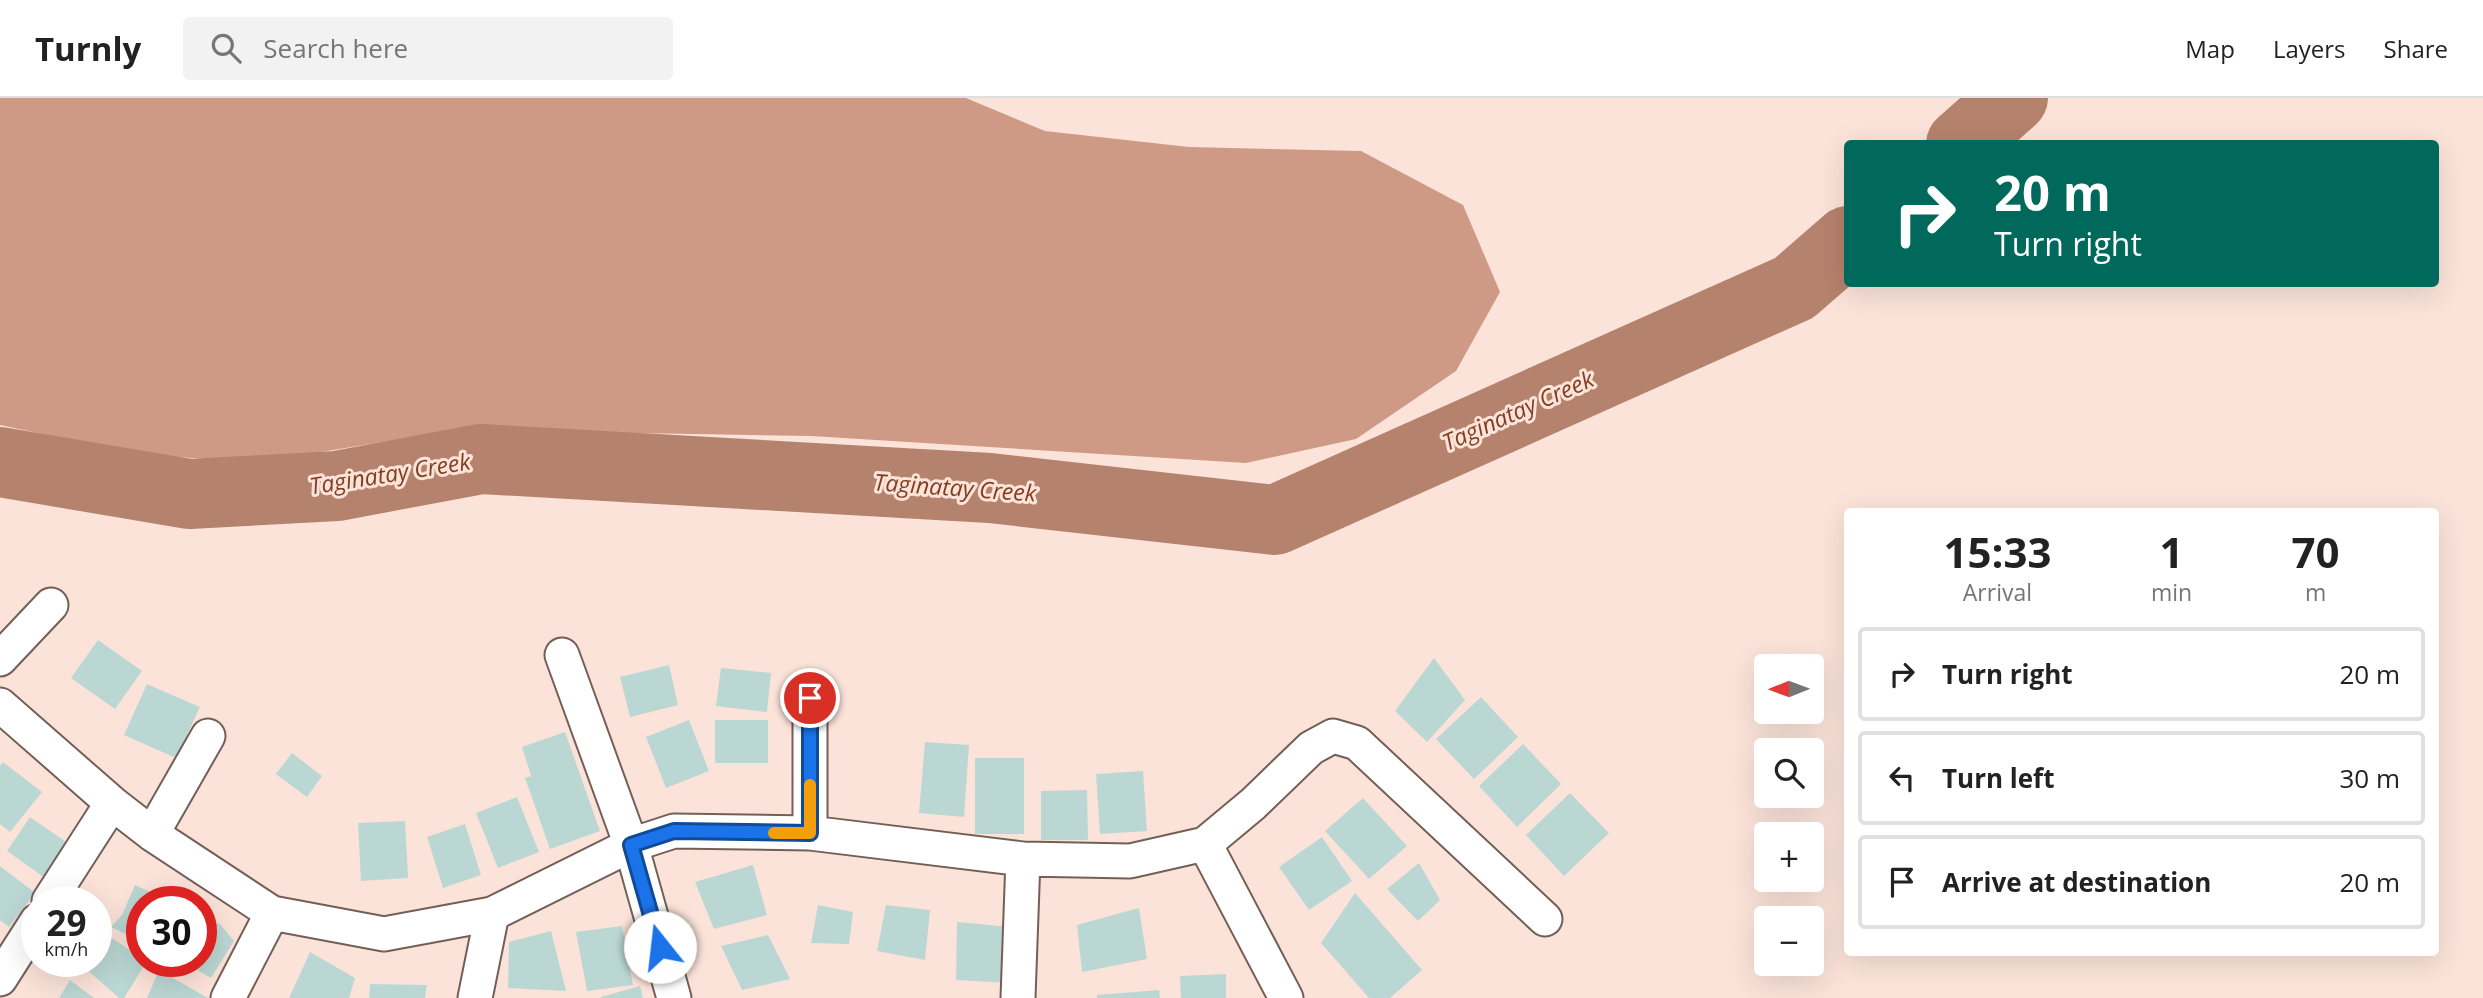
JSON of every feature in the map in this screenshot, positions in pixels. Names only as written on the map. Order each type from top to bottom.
[{"type":"street","points":[[0,659],[51,605]]},
{"type":"street","points":[[562,656],[631,845],[674,998]]},
{"type":"street","points":[[810,698],[810,833]]},
{"type":"street","points":[[0,705],[112,803],[152,834],[272,913],[384,934],[492,914],[631,845],[674,831],[810,833],[1023,859],[1130,861],[1205,844],[1253,804],[1311,748],[1333,736],[1357,743],[1545,919]]},
{"type":"street","points":[[152,834],[208,736]]},
{"type":"street","points":[[59,886],[112,803]]},
{"type":"street","points":[[1205,844],[1286,998]]},
{"type":"street","points":[[1018,998],[1023,859]]},
{"type":"street","points":[[228,998],[272,913]]},
{"type":"street","points":[[475,998],[492,914]]},
{"type":"street","points":[[0,979],[21,946]]},
{"type":"shaded area","points":[[0,98],[966,98],[1045,131],[1189,147],[1361,151],[1463,205],[1500,292],[1456,371],[1356,439],[1246,463],[811,436],[518,431],[419,436],[260,462],[142,455],[0,425]]},
{"type":"building","points":[[98,640],[142,671],[115,709],[71,678]]},
{"type":"building","points":[[1434,658],[1465,700],[1427,742],[1395,711]]},
{"type":"building","points":[[669,665],[678,705],[630,717],[620,677]]},
{"type":"building","points":[[721,668],[771,673],[767,712],[716,706]]},
{"type":"building","points":[[147,684],[200,707],[176,758],[124,735]]},
{"type":"building","points":[[1481,697],[1518,737],[1474,779],[1436,739]]},
{"type":"building","points":[[689,720],[709,771],[666,788],[646,737]]},
{"type":"building","points":[[715,720],[768,720],[768,763],[715,763]]},
{"type":"building","points":[[565,732],[600,831],[550,849],[525,778],[531,776],[522,747]]},
{"type":"building","points":[[925,742],[969,745],[964,817],[919,813]]},
{"type":"building","points":[[1523,744],[1561,784],[1517,827],[1479,786]]},
{"type":"building","points":[[292,753],[322,776],[307,797],[276,774]]},
{"type":"building","points":[[975,758],[1024,758],[1024,834],[975,834]]},
{"type":"building","points":[[3,762],[42,792],[10,832],[0,824],[0,766]]},
{"type":"building","points":[[1143,771],[1147,831],[1100,834],[1096,774]]},
{"type":"building","points":[[1087,790],[1088,840],[1041,840],[1041,791]]},
{"type":"building","points":[[1570,793],[1609,833],[1564,876],[1526,835]]},
{"type":"building","points":[[517,797],[539,852],[498,868],[476,813]]},
{"type":"building","points":[[1363,798],[1407,846],[1369,879],[1325,831]]},
{"type":"building","points":[[30,817],[69,844],[45,878],[7,851]]},
{"type":"building","points":[[405,821],[408,878],[361,881],[358,823]]},
{"type":"building","points":[[465,824],[481,875],[443,888],[427,837]]},
{"type":"building","points":[[1322,837],[1352,881],[1309,910],[1279,867]]},
{"type":"building","points":[[1419,863],[1440,900],[1418,921],[1387,889]]},
{"type":"building","points":[[753,865],[767,915],[714,929],[695,882]]},
{"type":"building","points":[[0,866],[26,886],[21,886],[21,911],[9,927],[0,920]]},
{"type":"building","points":[[1355,893],[1422,970],[1390,998],[1369,998],[1321,943]]},
{"type":"building","points":[[818,905],[853,912],[849,944],[811,943]]},
{"type":"building","points":[[886,905],[930,910],[925,960],[877,951]]},
{"type":"building","points":[[126,906],[126,934],[112,927]]},
{"type":"building","points":[[1139,908],[1147,959],[1082,972],[1077,925]]},
{"type":"building","points":[[957,922],[1010,927],[1011,983],[956,980]]},
{"type":"building","points":[[217,923],[234,941],[217,968]]},
{"type":"building","points":[[622,926],[633,985],[587,991],[576,932]]},
{"type":"building","points":[[551,931],[566,991],[508,988],[509,942]]},
{"type":"building","points":[[768,935],[790,979],[742,990],[721,946]]},
{"type":"building","points":[[112,938],[126,947],[126,977],[137,977],[124,998],[119,998],[95,977],[112,977]]},
{"type":"building","points":[[310,952],[355,978],[349,998],[289,998]]},
{"type":"building","points":[[1226,974],[1226,998],[1181,998],[1180,976]]},
{"type":"building","points":[[156,977],[171,977],[208,998],[147,998]]},
{"type":"building","points":[[70,980],[94,998],[59,998]]},
{"type":"building","points":[[370,984],[427,985],[425,998],[369,998]]},
{"type":"building","points":[[640,986],[643,998],[601,998],[601,997]]},
{"type":"building","points":[[1159,990],[1160,998],[1097,998],[1097,995]]},
{"type":"waterway","name":"Taginatay Creek","points":[[1966,140],[2013,98]]},
{"type":"waterway","name":"Taginatay Creek","points":[[0,462],[189,494],[337,486],[481,459],[990,488],[1275,520],[1794,288],[1844,244]]},
{"type":"slow traffic","points":[[774,833],[810,833],[810,785]]},
{"type":"route","points":[[660,947],[631,845],[674,831],[810,833],[810,698]]}]
